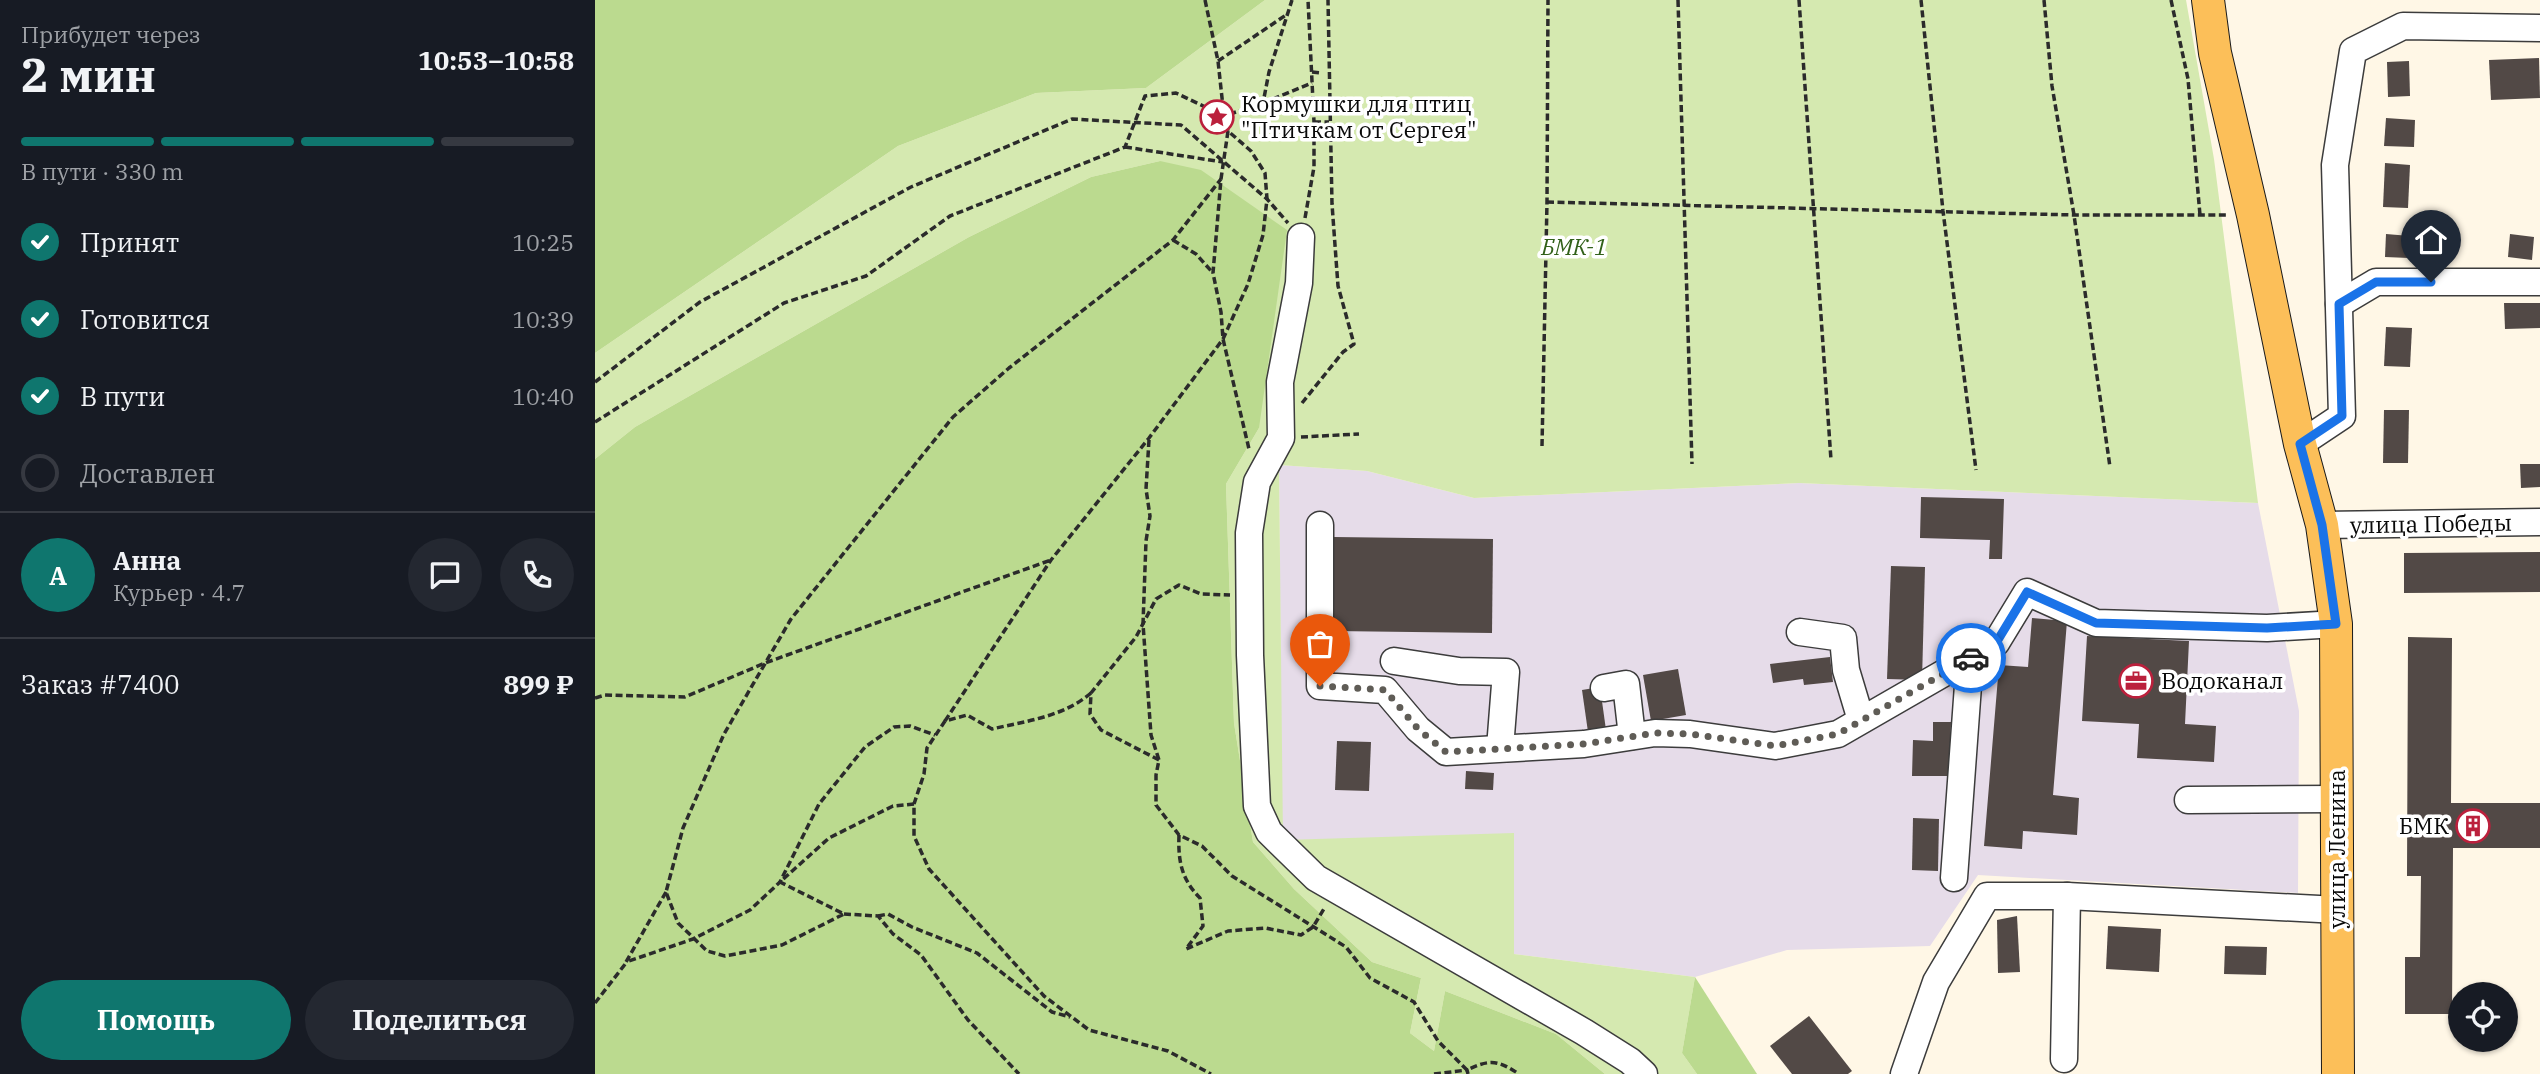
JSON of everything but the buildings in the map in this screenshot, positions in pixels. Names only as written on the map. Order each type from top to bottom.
[{"type":"main road","name":"улица Ленина","points":[[2208,0],[2215,53],[2253,215],[2300,444],[2322,525],[2336,624],[2337,1074]]},
{"type":"street","points":[[2300,444],[2342,416],[2335,165],[2353,51],[2403,26],[2540,28]]},
{"type":"street","points":[[1301,237],[1299,283],[1280,382],[1281,438],[1257,482],[1249,533],[1249,655],[1257,806],[1269,832],[1316,878],[1584,1032],[1630,1061],[1644,1074]]},
{"type":"street","points":[[2339,304],[2376,282],[2540,282]]},
{"type":"street","name":"улица Победы","points":[[2322,525],[2540,522]]},
{"type":"street","points":[[1320,525],[1320,686],[1385,690],[1418,729],[1446,752],[1584,744],[1655,733],[1690,734],[1775,746],[1838,734],[1996,643],[2027,592],[2096,623],[2267,628],[2336,624]]},
{"type":"street","points":[[1800,632],[1843,638],[1846,670],[1861,720]]},
{"type":"street","points":[[1954,878],[1970,658]]},
{"type":"street","points":[[1394,661],[1458,671],[1506,672],[1500,748]]},
{"type":"street","points":[[1604,688],[1626,684],[1632,736]]},
{"type":"street","points":[[2188,800],[2337,799]]},
{"type":"street","points":[[1904,1074],[1936,982],[1987,895],[2338,910]]},
{"type":"street","points":[[2064,1059],[2067,897]]},
{"type":"path","points":[[1205,0],[1218,61],[1228,131],[1213,273],[1223,339],[1257,482]]},
{"type":"path","points":[[1263,103],[1269,72],[1292,0]]},
{"type":"path","points":[[1301,237],[1314,167],[1308,0]]},
{"type":"path","points":[[1300,407],[1343,352],[1354,344],[1338,286],[1332,204],[1328,0]]},
{"type":"path","points":[[1542,446],[1548,0]]},
{"type":"path","points":[[1678,0],[1692,464]]},
{"type":"path","points":[[1799,0],[1831,460]]},
{"type":"path","points":[[1921,0],[1943,211],[1976,470]]},
{"type":"path","points":[[2044,0],[2052,86],[2074,215],[2110,467]]},
{"type":"path","points":[[2171,0],[2188,79],[2200,215]]},
{"type":"path","points":[[1218,61],[1287,15]]},
{"type":"path","points":[[1312,72],[1322,74]]},
{"type":"path","points":[[1125,146],[1145,96],[1176,93],[1224,116],[1312,83]]},
{"type":"path","points":[[595,382],[700,302],[911,187],[1072,119],[1181,125],[1267,199],[1301,237]]},
{"type":"path","points":[[1314,122],[1330,122]]},
{"type":"path","points":[[1211,1074],[1168,1051],[1089,1030],[1044,996],[929,869],[914,836],[914,804],[924,774],[927,748],[1051,560],[1149,438],[1223,339],[1248,285],[1263,235],[1267,199],[1265,173],[1251,151],[1228,131]]},
{"type":"path","points":[[595,422],[784,303],[866,276],[950,216],[1125,146],[1224,162]]},
{"type":"path","points":[[595,1003],[626,962],[666,892],[683,828],[724,734],[791,619],[953,417],[1009,368],[1173,240],[1221,179]]},
{"type":"path","points":[[1547,202],[2074,215],[2253,215]]},
{"type":"path","points":[[1173,240],[1196,254],[1213,273]]},
{"type":"path","points":[[1281,438],[1359,434]]},
{"type":"path","points":[[1149,438],[1146,489],[1150,516],[1146,541],[1143,624],[1151,735],[1159,760],[1156,805],[1178,835],[1202,846],[1232,876],[1346,947],[1370,978],[1414,1002],[1438,1041],[1467,1072]]},
{"type":"path","points":[[595,698],[605,695],[685,697],[765,663],[1051,560]]},
{"type":"path","points":[[945,720],[967,715],[992,729],[1053,715],[1076,706],[1091,693],[1136,637],[1156,598],[1179,585],[1201,594],[1249,595]]},
{"type":"path","points":[[1091,693],[1090,714],[1101,730],[1159,760]]},
{"type":"path","points":[[780,882],[819,804],[865,747],[894,727],[910,726],[935,736]]},
{"type":"path","points":[[626,962],[693,939],[750,910],[829,838],[893,806],[914,804]]},
{"type":"path","points":[[1178,835],[1178,861],[1189,887],[1200,898],[1203,926],[1186,949],[1228,931],[1265,928],[1301,935],[1314,927],[1335,890]]},
{"type":"path","points":[[780,882],[845,914],[888,914],[912,927],[977,953],[1052,1012],[1073,1018]]},
{"type":"path","points":[[666,892],[678,923],[707,951],[725,956],[782,945],[845,914]]},
{"type":"path","points":[[878,916],[893,934],[921,955],[968,1020],[1019,1074]]},
{"type":"path","points":[[1434,1074],[1467,1072],[1484,1062],[1502,1063],[1520,1074]]},
{"type":"shaded area","points":[[1279,465],[1367,471],[1474,498],[1799,483],[2258,503],[2299,711],[2298,893],[1978,875],[1930,946],[1787,950],[1695,977],[1514,954],[1282,840]]},
{"type":"green space","points":[[595,0],[1265,0],[1146,88],[1036,93],[898,146],[595,353]]},
{"type":"green space","name":"БМК-1","points":[[1265,0],[2186,0],[2214,159],[2258,503],[1799,483],[1474,498],[1367,471],[1279,465],[1283,840],[1514,833],[1514,954],[1695,977],[1682,1053],[1697,1074],[1605,1074],[1556,1034],[1445,991],[1434,1051],[1410,1033],[1421,978],[1372,962],[1294,889],[1253,842],[1234,723],[1226,484],[1259,428],[1160,161],[1091,177],[969,237],[635,427],[595,459],[595,353],[898,146],[1036,93],[1146,88]]},
{"type":"green space","points":[[1160,161],[1201,170],[1287,230],[1259,428],[1226,484],[1234,723],[1253,842],[1294,889],[1372,962],[1421,978],[1410,1033],[1434,1051],[1445,991],[1556,1034],[1605,1074],[595,1074],[595,459],[635,427],[969,237],[1091,177]]},
{"type":"green space","points":[[1695,977],[1757,1074],[1697,1074],[1682,1053]]},
{"type":"way so far","points":[[1320,686],[1385,690],[1418,729],[1446,752],[1584,744],[1655,733],[1690,734],[1775,746],[1838,734],[1971,658]]},
{"type":"place","name":"Кормушки для птиц \"Птичкам от Сергея\"","points":[[1217,117]]},
{"type":"place","name":"Водоканал","points":[[2136,681]]},
{"type":"place","name":"БМК","points":[[2473,826]]},
{"type":"route","points":[[1971,658],[1996,643],[2027,592],[2096,623],[2267,628],[2336,624],[2322,525],[2300,444],[2342,416],[2339,304],[2376,282],[2431,282]]}]
